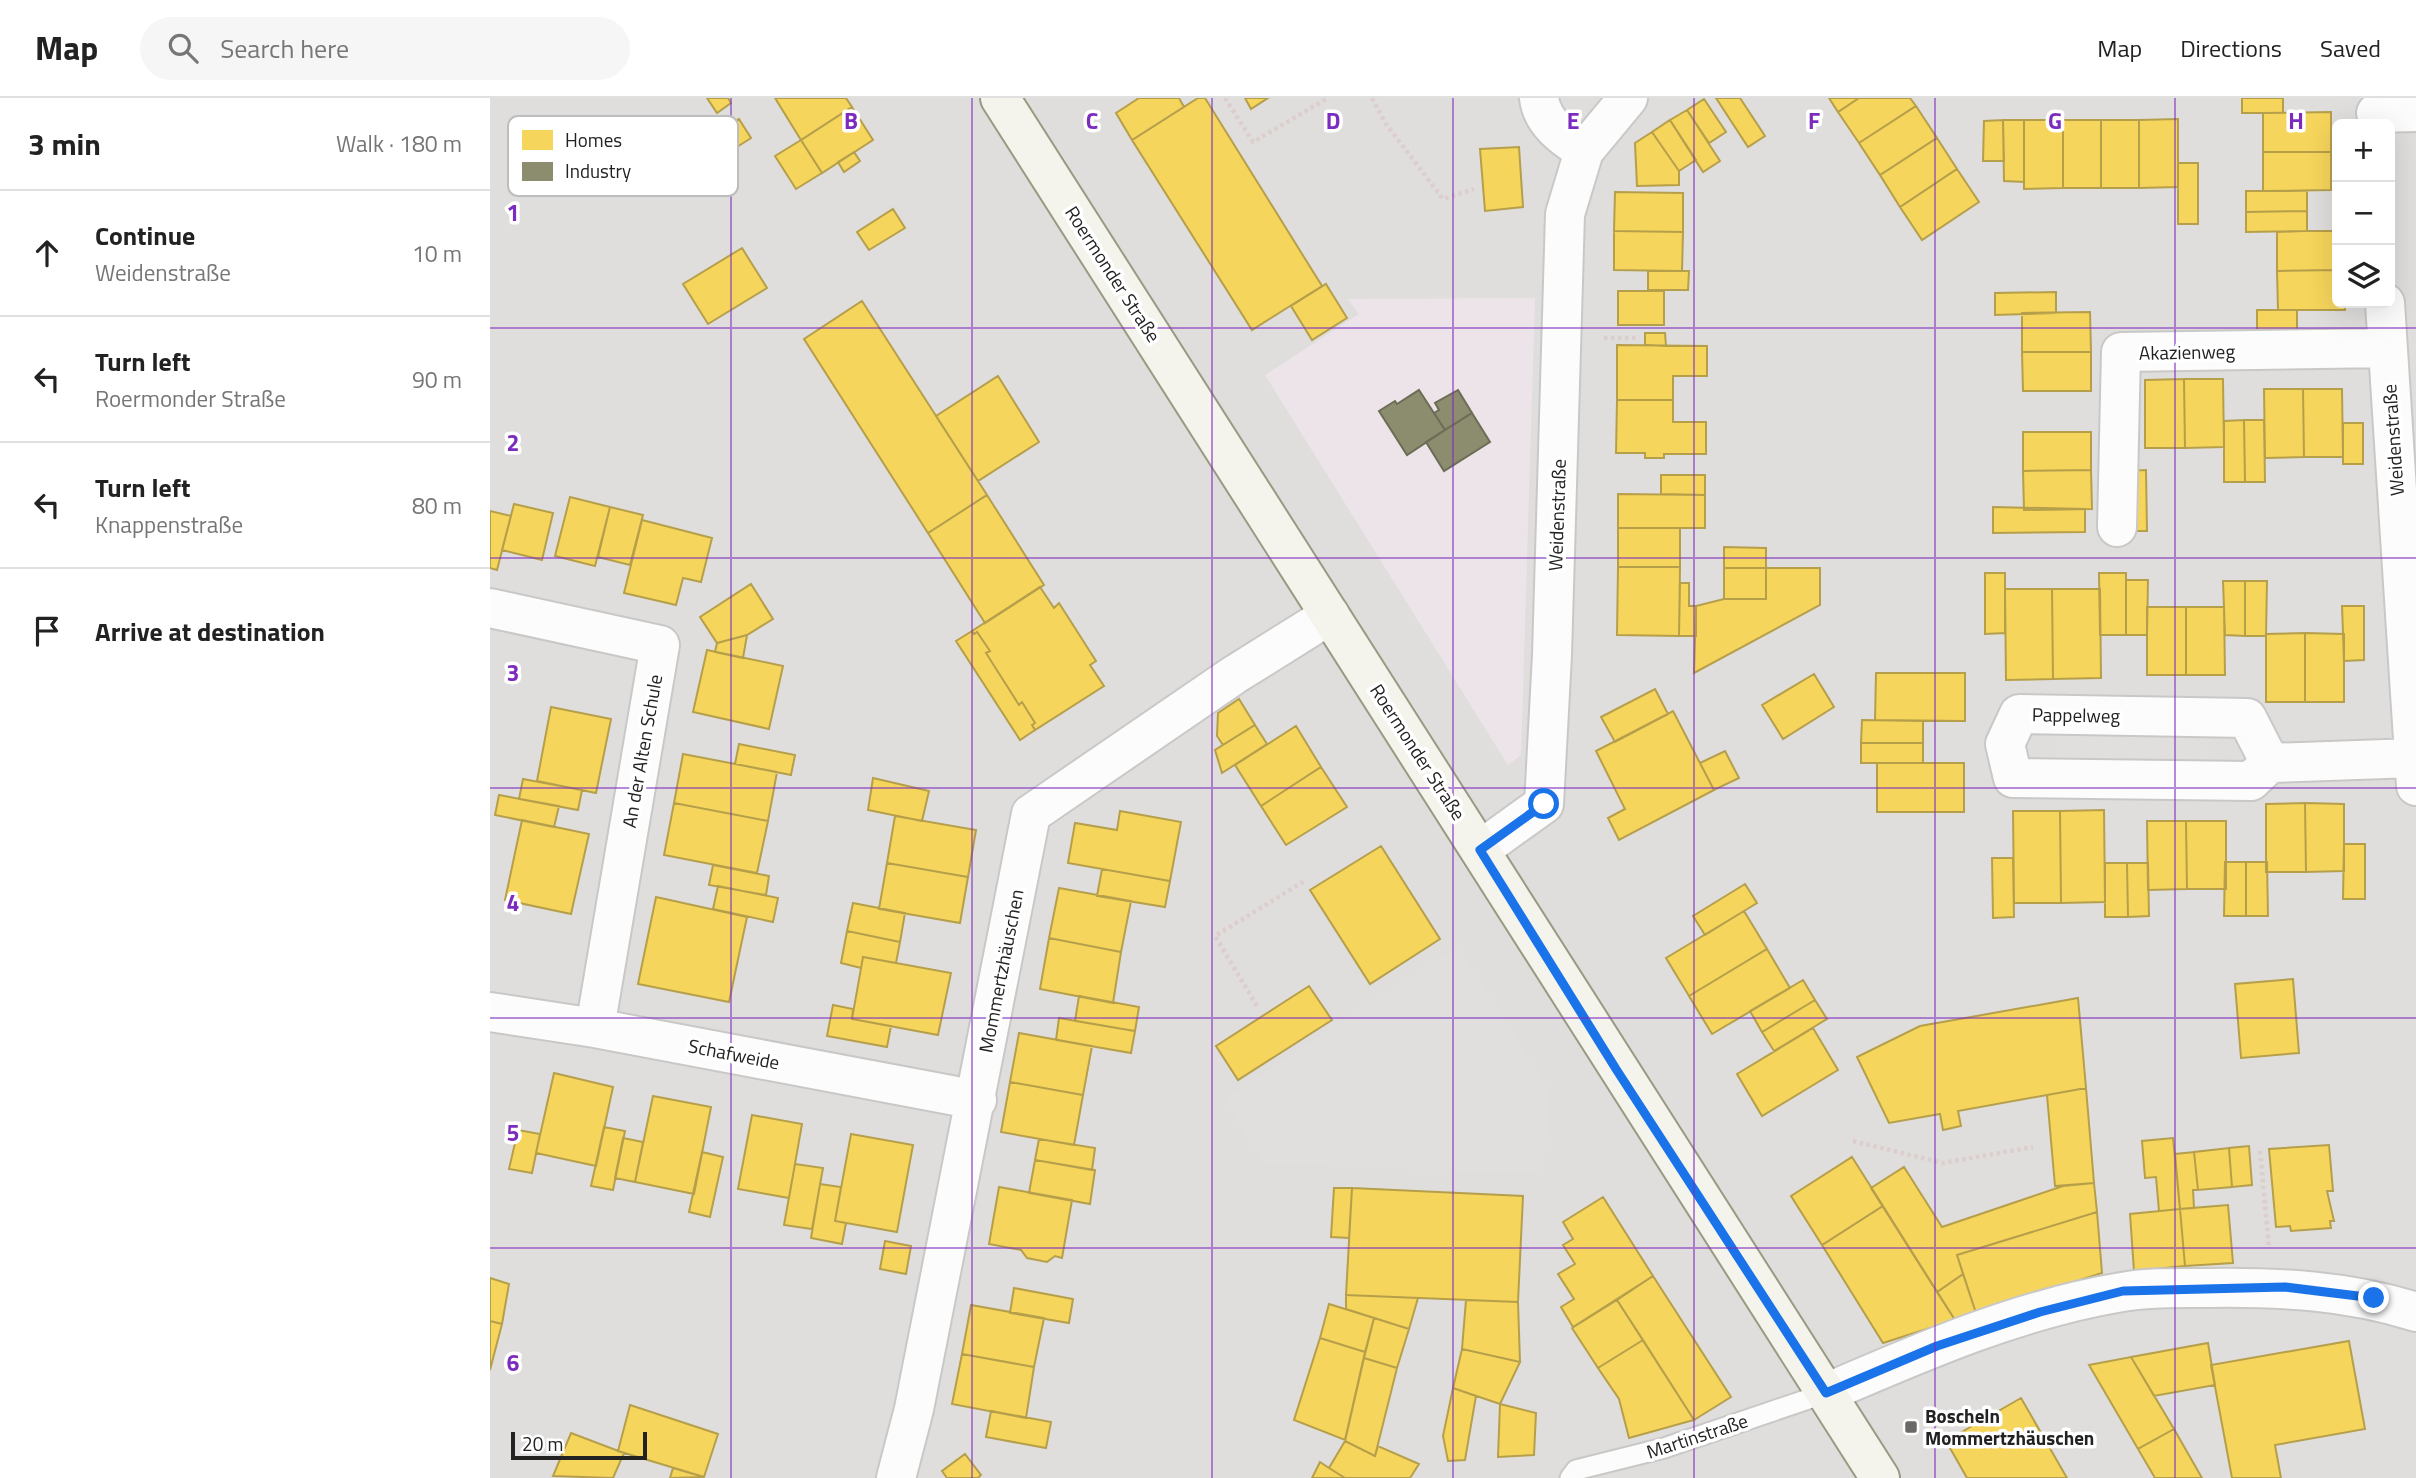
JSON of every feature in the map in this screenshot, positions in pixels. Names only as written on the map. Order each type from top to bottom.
[{"type":"main road","name":"Roermonder Straße","points":[[1000,98],[1480,850],[1616,1069],[1880,1478]]},
{"type":"street","points":[[1539,98],[1540,110],[1560,136],[1584,151]]},
{"type":"street","name":"Weidenstraße","points":[[1480,850],[1544,804],[1555,591],[1565,214],[1584,151],[1628,98]]},
{"type":"street","points":[[2376,112],[2416,111]]},
{"type":"street","name":"Weidenstraße","points":[[2385,308],[2387,348],[2409,545],[2415,772]]},
{"type":"street","name":"Akazienweg","points":[[2117,527],[2121,352],[2387,348]]},
{"type":"street","name":"An der Alten Schule","points":[[490,608],[660,645],[595,1028]]},
{"type":"street","name":"Mommertzhäuschen","points":[[896,1478],[914,1409],[977,1100],[1031,814],[1234,675],[1330,615]]},
{"type":"street","name":"Pappelweg","points":[[2019,714],[2247,718],[2270,763],[2252,781],[2013,778],[2005,744],[2019,714]]},
{"type":"street","points":[[2270,763],[2415,772]]},
{"type":"street","name":"Schafweide","points":[[490,1012],[595,1028],[977,1100]]},
{"type":"street","points":[[1826,1393],[1937,1346],[2040,1312],[2123,1291],[2273,1287],[2374,1298],[2416,1312]]},
{"type":"lane","name":"Martinstraße","points":[[1570,1478],[1577,1471],[1664,1448],[1826,1393]]},
{"type":"path","points":[[1226,98],[1253,142],[1328,98]]},
{"type":"path","points":[[1372,98],[1386,124],[1443,199],[1474,188]]},
{"type":"path","points":[[1257,1006],[1215,936],[1306,880]]},
{"type":"path","points":[[1853,1141],[1943,1163],[2033,1147]]},
{"type":"path","points":[[2260,1151],[2273,1287]]},
{"type":"shaded area","points":[[490,98],[2416,98],[2416,1478],[490,1478]]},
{"type":"shaded area","points":[[1535,298],[1521,755],[1508,765],[1265,375],[1359,314],[1348,299]]},
{"type":"shaded area","points":[[2208,729],[2208,761],[2057,762],[2057,730]]},
{"type":"shaded area","points":[[1458,947],[1550,1091],[1543,1174],[1265,1163],[1224,1099]]},
{"type":"building: Homes","points":[[707,98],[728,98],[731,103],[717,113]]},
{"type":"building: Homes","points":[[775,98],[846,98],[852,107],[801,140]]},
{"type":"building: Homes","points":[[1139,98],[1179,98],[1184,107],[1132,140],[1116,113]]},
{"type":"building: Homes","points":[[1198,98],[1205,98],[1322,286],[1252,330],[1132,140]]},
{"type":"building: Homes","points":[[1245,98],[1268,98],[1251,109]]},
{"type":"building: Homes","points":[[1716,98],[1740,98],[1765,136],[1748,147]]},
{"type":"building: Homes","points":[[1829,98],[1859,98],[1838,112]]},
{"type":"building: Homes","points":[[1859,98],[1910,98],[1916,106],[1859,143],[1838,112]]},
{"type":"building: Homes","points":[[2242,98],[2283,98],[2283,113],[2242,113]]},
{"type":"building: Homes","points":[[1704,99],[1726,132],[1709,143],[1687,110]]},
{"type":"building: Homes","points":[[1916,106],[1937,138],[1880,175],[1859,143]]},
{"type":"building: Homes","points":[[852,107],[873,140],[822,173],[801,140]]},
{"type":"building: Homes","points":[[1687,110],[1720,161],[1703,172],[1670,120]]},
{"type":"building: Homes","points":[[2331,112],[2331,152],[2263,152],[2263,113]]},
{"type":"building: Homes","points":[[2178,119],[2178,187],[2139,188],[2139,120]]},
{"type":"building: Homes","points":[[738,120],[751,138],[738,146]]},
{"type":"building: Homes","points":[[1670,120],[1696,160],[1679,171],[1652,132]]},
{"type":"building: Homes","points":[[2003,120],[2004,161],[1983,161],[1984,121]]},
{"type":"building: Homes","points":[[2003,120],[2024,120],[2024,182],[2004,181]]},
{"type":"building: Homes","points":[[2024,120],[2063,120],[2063,188],[2024,189]]},
{"type":"building: Homes","points":[[2063,120],[2101,120],[2101,188],[2063,188]]},
{"type":"building: Homes","points":[[2101,120],[2139,120],[2139,188],[2101,188]]},
{"type":"building: Homes","points":[[1652,132],[1679,171],[1679,185],[1637,186],[1635,143]]},
{"type":"building: Homes","points":[[1937,138],[1957,169],[1900,207],[1880,175]]},
{"type":"building: Homes","points":[[801,140],[822,173],[796,189],[775,156]]},
{"type":"building: Homes","points":[[1519,147],[1523,207],[1485,211],[1480,149]]},
{"type":"building: Homes","points":[[854,152],[860,161],[844,172],[838,162]]},
{"type":"building: Homes","points":[[2263,152],[2331,152],[2331,190],[2263,191]]},
{"type":"building: Homes","points":[[2178,163],[2198,163],[2198,224],[2178,224]]},
{"type":"building: Homes","points":[[1957,169],[1979,202],[1922,240],[1900,207]]},
{"type":"building: Homes","points":[[2246,191],[2307,191],[2307,211],[2246,212]]},
{"type":"building: Homes","points":[[1615,192],[1683,193],[1683,232],[1614,231]]},
{"type":"building: Homes","points":[[893,209],[905,228],[869,250],[857,232]]},
{"type":"building: Homes","points":[[2307,211],[2307,231],[2246,232],[2246,212]]},
{"type":"building: Homes","points":[[1614,231],[1683,232],[1682,271],[1614,270]]},
{"type":"building: Homes","points":[[2332,231],[2332,270],[2277,271],[2277,232]]},
{"type":"building: Homes","points":[[742,248],[767,288],[708,324],[683,284]]},
{"type":"building: Homes","points":[[2332,270],[2332,308],[2345,310],[2278,310],[2277,271]]},
{"type":"building: Homes","points":[[1648,271],[1689,271],[1688,290],[1648,290]]},
{"type":"building: Homes","points":[[1326,284],[1347,318],[1312,340],[1291,306]]},
{"type":"building: Homes","points":[[1618,291],[1664,291],[1664,325],[1618,325]]},
{"type":"building: Homes","points":[[2056,292],[2056,313],[1995,315],[1995,293]]},
{"type":"building: Homes","points":[[862,301],[987,495],[928,533],[804,339]]},
{"type":"building: Homes","points":[[2257,310],[2297,310],[2297,330],[2257,330]]},
{"type":"building: Homes","points":[[2090,312],[2091,352],[2022,352],[2022,313]]},
{"type":"building: Homes","points":[[1645,333],[1665,333],[1666,346],[1645,345]]},
{"type":"building: Homes","points":[[1617,345],[1707,346],[1707,376],[1673,376],[1673,400],[1617,400]]},
{"type":"building: Homes","points":[[2022,352],[2091,352],[2091,391],[2023,391]]},
{"type":"building: Homes","points":[[998,376],[1039,442],[978,481],[936,416]]},
{"type":"building: Homes","points":[[2184,379],[2185,448],[2145,448],[2145,380]]},
{"type":"building: Homes","points":[[2184,379],[2223,379],[2224,447],[2185,448]]},
{"type":"building: Homes","points":[[2264,389],[2303,389],[2304,457],[2265,458]]},
{"type":"building: Homes","points":[[2303,389],[2342,389],[2343,457],[2304,457]]},
{"type":"building: Homes","points":[[1617,400],[1673,400],[1673,422],[1706,422],[1706,454],[1664,454],[1664,458],[1645,458],[1645,453],[1616,453]]},
{"type":"building: Homes","points":[[2244,420],[2264,420],[2265,482],[2245,482]]},
{"type":"building: Homes","points":[[2244,420],[2245,482],[2224,482],[2224,421]]},
{"type":"building: Homes","points":[[2343,423],[2363,423],[2363,464],[2343,464]]},
{"type":"building: Homes","points":[[2023,432],[2091,432],[2091,470],[2023,471]]},
{"type":"building: Homes","points":[[2091,470],[2092,509],[2024,510],[2023,471]]},
{"type":"building: Homes","points":[[2146,470],[2147,531],[2126,531],[2126,471]]},
{"type":"building: Homes","points":[[1661,475],[1705,475],[1705,495],[1661,494]]},
{"type":"building: Homes","points":[[1618,494],[1705,495],[1705,528],[1618,528]]},
{"type":"building: Homes","points":[[987,495],[1044,585],[985,623],[928,533]]},
{"type":"building: Homes","points":[[570,497],[610,507],[595,566],[555,556]]},
{"type":"building: Homes","points":[[514,504],[553,513],[542,560],[502,550]]},
{"type":"building: Homes","points":[[610,507],[643,515],[630,565],[598,557]]},
{"type":"building: Homes","points":[[1993,507],[2085,509],[2085,532],[1993,533]]},
{"type":"building: Homes","points":[[490,511],[511,516],[497,570],[490,568]]},
{"type":"building: Homes","points":[[642,520],[712,538],[701,582],[683,578],[676,605],[624,593]]},
{"type":"building: Homes","points":[[1618,528],[1680,528],[1680,567],[1618,567]]},
{"type":"building: Homes","points":[[1724,547],[1766,548],[1766,568],[1724,568]]},
{"type":"building: Homes","points":[[1618,567],[1680,567],[1679,636],[1617,635]]},
{"type":"building: Homes","points":[[1724,568],[1766,568],[1766,599],[1724,599]]},
{"type":"building: Homes","points":[[1766,568],[1820,568],[1820,605],[1694,673],[1696,606],[1724,599],[1766,599]]},
{"type":"building: Homes","points":[[1985,573],[2005,573],[2005,633],[1985,634]]},
{"type":"building: Homes","points":[[2099,573],[2126,573],[2126,635],[2100,635]]},
{"type":"building: Homes","points":[[2126,580],[2148,580],[2147,635],[2126,635]]},
{"type":"building: Homes","points":[[2223,581],[2245,581],[2245,636],[2225,635]]},
{"type":"building: Homes","points":[[2245,581],[2267,581],[2266,636],[2245,636]]},
{"type":"building: Homes","points":[[1680,583],[1689,583],[1689,606],[1696,606],[1696,636],[1679,636]]},
{"type":"building: Homes","points":[[751,584],[773,619],[747,635],[717,643],[700,617]]},
{"type":"building: Homes","points":[[1040,587],[1054,608],[1059,603],[1096,661],[1090,665],[1104,686],[1035,730],[1032,725],[1035,723],[1022,702],[1019,705],[986,653],[990,651],[977,632],[974,634],[972,631]]},
{"type":"building: Homes","points":[[2005,589],[2052,589],[2053,679],[2006,680]]},
{"type":"building: Homes","points":[[2052,589],[2100,589],[2101,678],[2053,679]]},
{"type":"building: Homes","points":[[2342,606],[2364,606],[2364,660],[2344,661]]},
{"type":"building: Homes","points":[[2147,607],[2186,607],[2186,675],[2147,675]]},
{"type":"building: Homes","points":[[2186,607],[2224,607],[2225,675],[2186,675]]},
{"type":"building: Homes","points":[[972,631],[974,634],[977,632],[990,651],[986,653],[1019,705],[1022,702],[1035,723],[1032,725],[1035,730],[1020,740],[956,641]]},
{"type":"building: Homes","points":[[2305,633],[2305,702],[2266,702],[2266,634]]},
{"type":"building: Homes","points":[[2305,633],[2344,634],[2344,702],[2305,702]]},
{"type":"building: Homes","points":[[747,635],[743,658],[715,652],[717,643]]},
{"type":"building: Homes","points":[[707,650],[783,666],[769,729],[693,712]]},
{"type":"building: Homes","points":[[1876,673],[1965,673],[1965,721],[1875,720]]},
{"type":"building: Homes","points":[[1814,674],[1834,707],[1783,739],[1762,705]]},
{"type":"building: Homes","points":[[1655,689],[1668,714],[1615,742],[1601,717]]},
{"type":"building: Homes","points":[[1239,699],[1255,725],[1223,745],[1217,736],[1218,713]]},
{"type":"building: Homes","points":[[551,707],[611,719],[596,793],[537,781]]},
{"type":"building: Homes","points":[[1673,711],[1714,790],[1619,840],[1608,818],[1625,809],[1596,751]]},
{"type":"building: Homes","points":[[1862,720],[1923,721],[1923,743],[1861,743]]},
{"type":"building: Homes","points":[[1255,725],[1267,744],[1222,773],[1215,750]]},
{"type":"building: Homes","points":[[1296,726],[1321,767],[1261,806],[1235,765]]},
{"type":"building: Homes","points":[[1861,743],[1923,743],[1923,763],[1861,763]]},
{"type":"building: Homes","points":[[739,744],[795,755],[791,775],[735,764]]},
{"type":"building: Homes","points":[[1725,751],[1739,778],[1714,790],[1700,763]]},
{"type":"building: Homes","points":[[683,754],[777,772],[768,821],[674,803]]},
{"type":"building: Homes","points":[[1877,763],[1964,763],[1964,812],[1877,812]]},
{"type":"building: Homes","points":[[1321,767],[1347,807],[1286,845],[1261,806]]},
{"type":"building: Homes","points":[[873,778],[929,791],[922,821],[868,810]]},
{"type":"building: Homes","points":[[523,779],[582,790],[578,810],[519,799]]},
{"type":"building: Homes","points":[[499,795],[559,806],[554,827],[495,815]]},
{"type":"building: Homes","points":[[674,803],[768,821],[757,873],[664,855]]},
{"type":"building: Homes","points":[[2305,803],[2344,804],[2344,871],[2306,872]]},
{"type":"building: Homes","points":[[2305,803],[2306,872],[2266,872],[2266,804]]},
{"type":"building: Homes","points":[[2104,810],[2105,902],[2061,903],[2060,811]]},
{"type":"building: Homes","points":[[1120,811],[1181,822],[1170,881],[1068,863],[1075,823],[1117,830]]},
{"type":"building: Homes","points":[[2013,811],[2060,811],[2061,903],[2014,903]]},
{"type":"building: Homes","points":[[895,816],[976,830],[968,877],[887,863]]},
{"type":"building: Homes","points":[[522,820],[589,834],[571,914],[505,900]]},
{"type":"building: Homes","points":[[2147,821],[2186,821],[2187,889],[2148,890]]},
{"type":"building: Homes","points":[[2186,821],[2226,821],[2226,889],[2187,889]]},
{"type":"building: Homes","points":[[2344,844],[2365,844],[2365,899],[2343,899]]},
{"type":"building: Homes","points":[[1381,846],[1440,939],[1370,984],[1310,890]]},
{"type":"building: Homes","points":[[1992,858],[2013,858],[2014,917],[1993,918]]},
{"type":"building: Homes","points":[[2225,862],[2246,862],[2246,916],[2224,916]]},
{"type":"building: Homes","points":[[2246,862],[2267,862],[2268,916],[2246,916]]},
{"type":"building: Homes","points":[[887,863],[968,877],[960,923],[879,909]]},
{"type":"building: Homes","points":[[2105,863],[2127,863],[2128,917],[2105,917]]},
{"type":"building: Homes","points":[[2127,863],[2148,863],[2149,916],[2128,917]]},
{"type":"building: Homes","points":[[713,865],[769,876],[766,895],[709,885]]},
{"type":"building: Homes","points":[[1102,869],[1170,881],[1165,907],[1097,896]]},
{"type":"building: Homes","points":[[1745,884],[1757,903],[1705,935],[1693,916]]},
{"type":"building: Homes","points":[[718,886],[778,898],[773,922],[713,909]]},
{"type":"building: Homes","points":[[1059,888],[1131,901],[1121,952],[1049,938]]},
{"type":"building: Homes","points":[[656,897],[747,917],[729,1002],[638,984]]},
{"type":"building: Homes","points":[[853,903],[905,913],[900,942],[847,931]]},
{"type":"building: Homes","points":[[1744,911],[1767,949],[1689,996],[1666,958]]},
{"type":"building: Homes","points":[[847,931],[900,942],[896,963],[863,957],[861,968],[841,963]]},
{"type":"building: Homes","points":[[1049,938],[1121,952],[1113,1003],[1040,989]]},
{"type":"building: Homes","points":[[1767,949],[1790,988],[1712,1034],[1689,996]]},
{"type":"building: Homes","points":[[863,957],[951,973],[938,1035],[852,1019]]},
{"type":"building: Homes","points":[[2293,979],[2299,1053],[2241,1058],[2235,984]]},
{"type":"building: Homes","points":[[1803,980],[1815,1000],[1762,1032],[1750,1011]]},
{"type":"building: Homes","points":[[1309,986],[1332,1020],[1238,1080],[1216,1046]]},
{"type":"building: Homes","points":[[1079,996],[1139,1007],[1135,1031],[1075,1021]]},
{"type":"building: Homes","points":[[2078,998],[2086,1088],[1958,1111],[1961,1126],[1943,1130],[1940,1114],[1889,1123],[1857,1057],[1920,1026]]},
{"type":"building: Homes","points":[[1815,1000],[1827,1019],[1774,1051],[1762,1032]]},
{"type":"building: Homes","points":[[833,1005],[853,1009],[852,1019],[891,1026],[887,1047],[827,1036]]},
{"type":"building: Homes","points":[[1059,1018],[1135,1031],[1131,1053],[1056,1040]]},
{"type":"building: Homes","points":[[1813,1028],[1838,1070],[1762,1116],[1737,1074]]},
{"type":"building: Homes","points":[[1019,1033],[1092,1046],[1083,1095],[1010,1082]]},
{"type":"building: Homes","points":[[554,1073],[613,1087],[596,1166],[536,1153]]},
{"type":"building: Homes","points":[[1010,1082],[1083,1095],[1074,1145],[1001,1132]]},
{"type":"building: Homes","points":[[2086,1088],[2094,1183],[2055,1186],[2047,1095]]},
{"type":"building: Homes","points":[[653,1096],[711,1107],[694,1194],[635,1182]]},
{"type":"building: Homes","points":[[752,1115],[802,1124],[789,1198],[738,1189]]},
{"type":"building: Homes","points":[[604,1127],[625,1131],[613,1190],[591,1186]]},
{"type":"building: Homes","points":[[518,1130],[540,1134],[532,1173],[509,1169]]},
{"type":"building: Homes","points":[[851,1134],[913,1145],[897,1232],[835,1221]]},
{"type":"building: Homes","points":[[623,1138],[643,1142],[635,1182],[615,1178]]},
{"type":"building: Homes","points":[[2173,1138],[2180,1209],[2159,1211],[2156,1177],[2145,1178],[2142,1141]]},
{"type":"building: Homes","points":[[1039,1139],[1095,1148],[1092,1170],[1035,1160]]},
{"type":"building: Homes","points":[[2329,1145],[2333,1191],[2327,1191],[2334,1221],[2330,1221],[2331,1228],[2291,1231],[2290,1226],[2276,1227],[2269,1149]]},
{"type":"building: Homes","points":[[2249,1146],[2252,1185],[2232,1187],[2229,1148]]},
{"type":"building: Homes","points":[[2229,1148],[2232,1187],[2198,1190],[2194,1152]]},
{"type":"building: Homes","points":[[702,1152],[723,1157],[710,1217],[689,1212]]},
{"type":"building: Homes","points":[[2194,1152],[2198,1190],[2193,1190],[2194,1208],[2180,1209],[2175,1154]]},
{"type":"building: Homes","points":[[1852,1157],[1883,1206],[1822,1245],[1791,1196]]},
{"type":"building: Homes","points":[[1035,1160],[1095,1170],[1090,1204],[1029,1193]]},
{"type":"building: Homes","points":[[795,1164],[823,1168],[812,1229],[784,1225]]},
{"type":"building: Homes","points":[[1904,1167],[1942,1227],[2063,1186],[2094,1183],[2097,1212],[1957,1255],[1963,1274],[1937,1292],[1871,1188]]},
{"type":"building: Homes","points":[[820,1184],[841,1187],[835,1221],[846,1223],[842,1244],[811,1238]]},
{"type":"building: Homes","points":[[999,1187],[1072,1200],[1062,1258],[1055,1256],[1047,1262],[1027,1258],[1021,1250],[989,1244]]},
{"type":"building: Homes","points":[[1334,1188],[1352,1188],[1349,1238],[1331,1237]]},
{"type":"building: Homes","points":[[1352,1188],[1523,1196],[1518,1302],[1346,1295]]},
{"type":"building: Homes","points":[[1603,1197],[1653,1276],[1573,1327],[1561,1307],[1574,1299],[1558,1274],[1575,1264],[1563,1245],[1573,1239],[1563,1222]]},
{"type":"building: Homes","points":[[2228,1205],[2233,1263],[2185,1266],[2180,1209]]},
{"type":"building: Homes","points":[[1883,1206],[1955,1320],[1883,1343],[1822,1245]]},
{"type":"building: Homes","points":[[2180,1209],[2185,1266],[2134,1271],[2130,1214]]},
{"type":"building: Homes","points":[[2097,1212],[2102,1273],[1976,1313],[1957,1255]]},
{"type":"building: Homes","points":[[885,1241],[911,1246],[906,1274],[880,1269]]},
{"type":"building: Homes","points":[[1963,1274],[1976,1313],[1955,1320],[1937,1292]]},
{"type":"building: Homes","points":[[1653,1276],[1731,1397],[1694,1420],[1617,1300]]},
{"type":"building: Homes","points":[[490,1278],[509,1284],[502,1324],[490,1321]]},
{"type":"building: Homes","points":[[1014,1288],[1073,1299],[1069,1323],[1010,1313]]},
{"type":"building: Homes","points":[[1346,1295],[1418,1298],[1409,1329],[1346,1309]]},
{"type":"building: Homes","points":[[1466,1300],[1518,1302],[1520,1362],[1462,1349]]},
{"type":"building: Homes","points":[[1617,1300],[1643,1340],[1598,1368],[1572,1328]]},
{"type":"building: Homes","points":[[1329,1304],[1374,1318],[1365,1352],[1320,1338]]},
{"type":"building: Homes","points":[[971,1305],[1044,1318],[1034,1367],[962,1354]]},
{"type":"building: Homes","points":[[1374,1318],[1409,1329],[1397,1368],[1364,1358]]},
{"type":"building: Homes","points":[[490,1321],[502,1324],[490,1370]]},
{"type":"building: Homes","points":[[1320,1338],[1365,1352],[1345,1440],[1294,1420]]},
{"type":"building: Homes","points":[[1643,1340],[1694,1420],[1629,1438],[1619,1399],[1598,1368]]},
{"type":"building: Homes","points":[[2349,1341],[2365,1429],[2275,1445],[2281,1478],[2232,1478],[2211,1365]]},
{"type":"building: Homes","points":[[2208,1343],[2215,1385],[2154,1396],[2131,1357]]},
{"type":"building: Homes","points":[[1462,1349],[1520,1362],[1500,1404],[1453,1388]]},
{"type":"building: Homes","points":[[962,1354],[1034,1367],[1026,1418],[952,1404]]},
{"type":"building: Homes","points":[[2131,1357],[2174,1429],[2138,1449],[2089,1365]]},
{"type":"building: Homes","points":[[1364,1358],[1397,1368],[1375,1456],[1345,1441]]},
{"type":"building: Homes","points":[[1453,1388],[1476,1396],[1465,1460],[1448,1461],[1443,1436]]},
{"type":"building: Homes","points":[[2021,1398],[2067,1478],[1967,1478],[1946,1441]]},
{"type":"building: Homes","points":[[1500,1404],[1536,1413],[1534,1455],[1498,1457]]},
{"type":"building: Homes","points":[[630,1405],[718,1434],[704,1477],[618,1451]]},
{"type":"building: Homes","points":[[991,1411],[1051,1422],[1046,1448],[986,1437]]},
{"type":"building: Homes","points":[[2174,1429],[2202,1478],[2155,1478],[2138,1449]]},
{"type":"building: Homes","points":[[571,1433],[624,1453],[613,1478],[553,1476]]},
{"type":"building: Homes","points":[[1345,1441],[1375,1456],[1378,1446],[1419,1464],[1410,1478],[1345,1478],[1329,1468]]},
{"type":"building: Homes","points":[[965,1454],[981,1475],[978,1478],[947,1478],[942,1471]]},
{"type":"building: Homes","points":[[1320,1462],[1329,1468],[1345,1478],[1312,1478]]},
{"type":"building: Homes","points":[[673,1468],[704,1477],[670,1478]]},
{"type":"building: Industry","points":[[1419,390],[1445,430],[1407,455],[1379,411],[1395,401],[1397,404]]},
{"type":"building: Industry","points":[[1458,390],[1472,413],[1445,430],[1434,413],[1439,410],[1435,403]]},
{"type":"building: Industry","points":[[1472,413],[1490,442],[1444,471],[1426,442]]},
{"type":"place","name":"Boscheln Mommertzhäuschen","points":[[1911,1427]]},
{"type":"route","points":[[1544,804],[1480,850],[1616,1069],[1826,1393],[1937,1346],[2040,1312],[2123,1291],[2285,1287],[2374,1298]]}]
